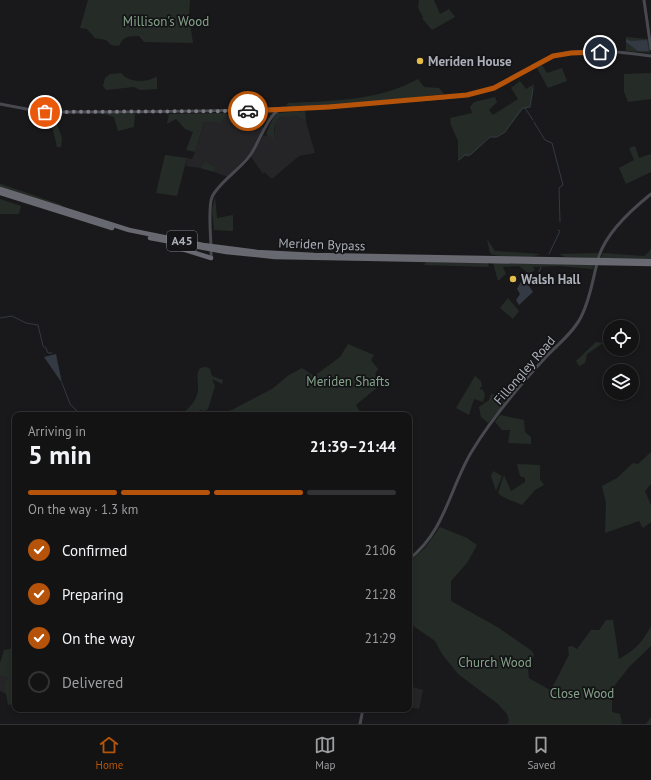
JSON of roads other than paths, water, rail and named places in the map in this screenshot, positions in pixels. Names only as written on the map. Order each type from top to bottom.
[{"type":"highway","name":"Meriden Bypass","points":[[0,189],[122,228],[182,241],[232,249],[284,254],[370,258]]},
{"type":"highway","name":"Meriden Bypass","points":[[0,193],[90,222],[157,240],[226,252],[275,257],[651,260]]},
{"type":"highway","points":[[157,240],[212,256]]},
{"type":"highway","name":"Meriden Bypass","points":[[382,258],[651,264]]},
{"type":"main road","points":[[644,0],[651,49]]},
{"type":"main road","points":[[0,104],[37,111],[58,112],[255,110],[272,112],[290,109],[467,95],[494,88],[548,58],[565,54],[618,52],[651,56]]},
{"type":"main road","points":[[212,256],[210,210],[212,197],[218,187],[251,154],[271,118],[272,112]]},
{"type":"main road","name":"Fillongley Road","points":[[412,556],[423,547],[437,528],[472,452],[487,428],[540,364],[578,322],[585,308],[599,257],[610,235],[651,194]]},
{"type":"main road","points":[[360,724],[362,712]]},
{"type":"waterway","points":[[459,160],[466,154],[467,156],[470,155],[490,137],[497,137],[505,132],[520,111],[523,108],[530,107],[533,89]]},
{"type":"waterway","points":[[525,108],[533,120]]},
{"type":"waterway","points":[[534,122],[545,140],[552,143],[563,185],[559,188],[560,222]]},
{"type":"waterway","points":[[549,254],[560,231],[558,230]]},
{"type":"waterway","points":[[539,272],[541,267]]},
{"type":"waterway","points":[[0,318],[12,316],[26,323],[38,325],[43,346],[46,348],[48,353],[52,353]]},
{"type":"waterway","points":[[62,383],[70,404],[78,412]]},
{"type":"place","name":"Meriden House","points":[[420,61]]},
{"type":"place","name":"Walsh Hall","points":[[513,279]]},
{"type":"park label","name":"Millison's Wood","points":[[166,21]]},
{"type":"park label","name":"Meriden Shafts","points":[[348,381]]},
{"type":"park label","name":"Church Wood","points":[[495,662]]},
{"type":"park label","name":"Close Wood","points":[[582,693]]}]
